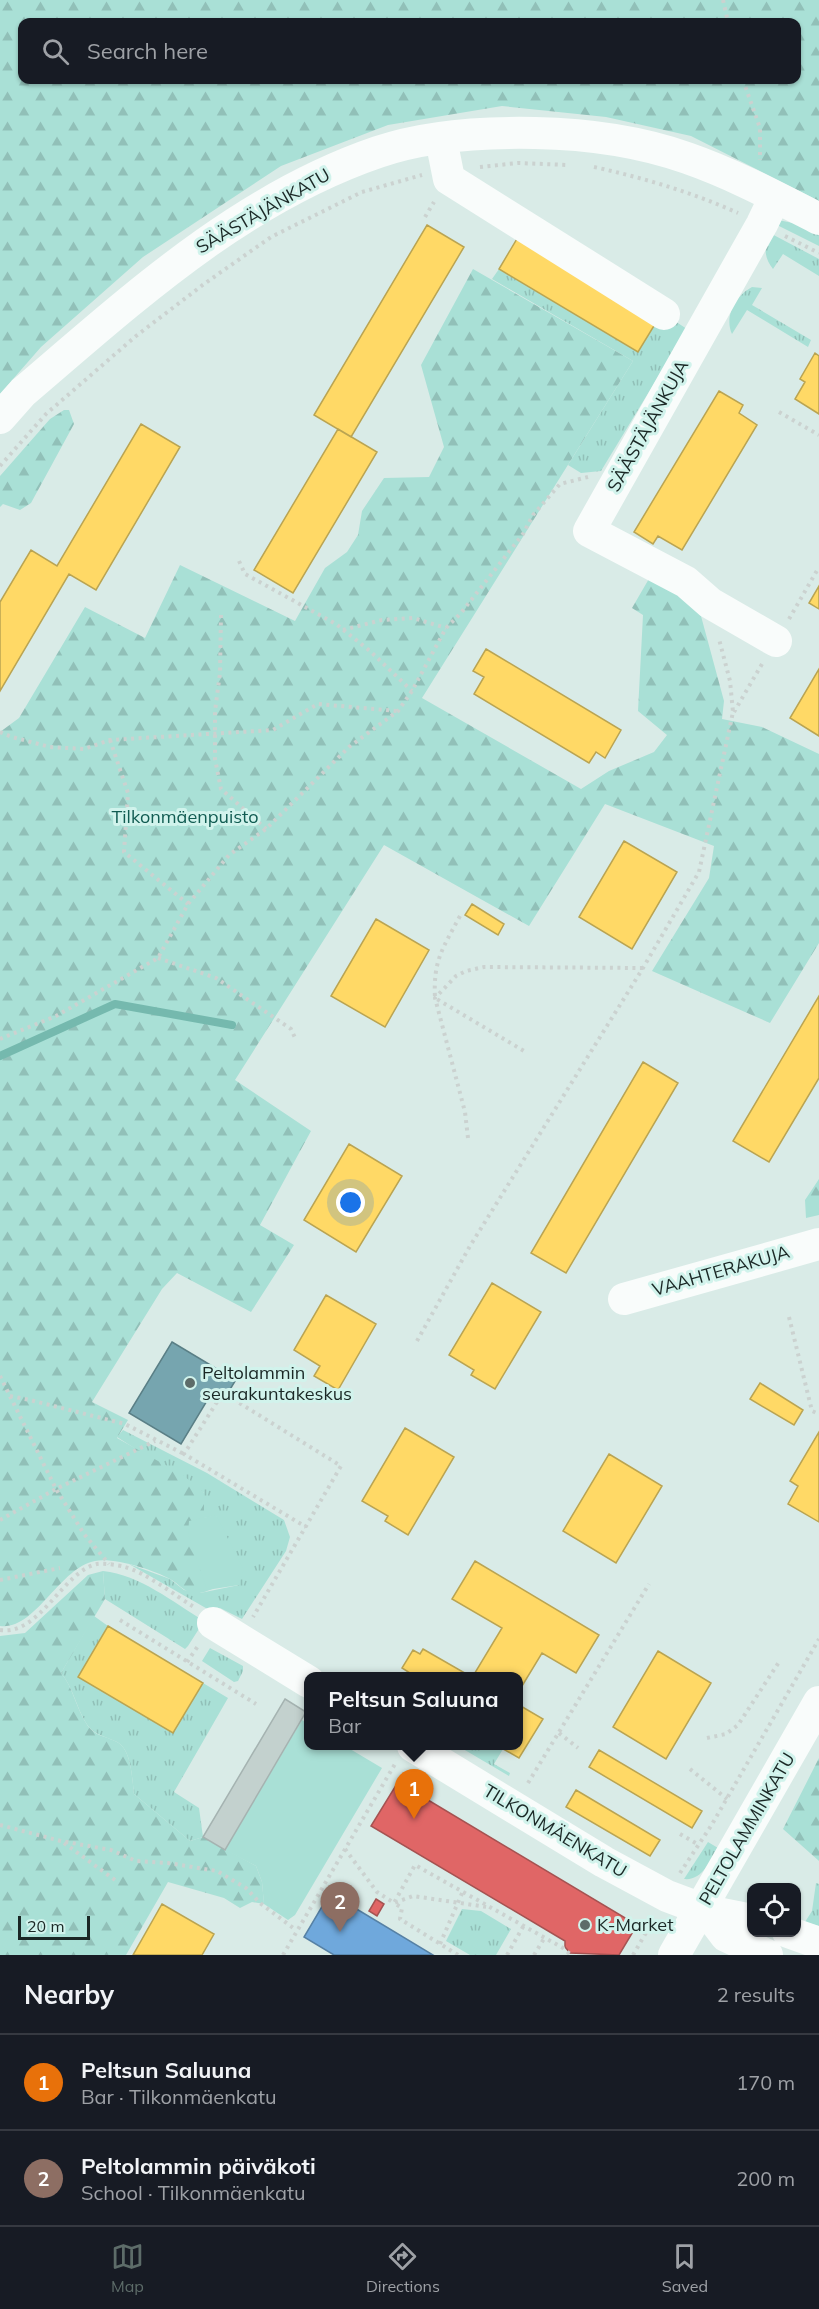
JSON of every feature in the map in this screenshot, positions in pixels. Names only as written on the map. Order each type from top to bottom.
[{"type":"street","name":"SÄÄSTÄJÄNKATU","points":[[0,418],[23,392],[124,306],[184,257],[225,229],[304,183],[344,165],[397,147],[475,134],[520,133],[593,137],[652,148],[686,158],[764,202],[819,219]]},
{"type":"street","points":[[441,139],[446,180],[664,314]]},
{"type":"street","name":"SÄÄSTÄJÄNKUJA","points":[[710,603],[687,582],[589,531],[764,202]]},
{"type":"street","points":[[710,603],[776,640]]},
{"type":"street","name":"VAAHTERAKUJA","points":[[624,1299],[819,1244]]},
{"type":"street","points":[[208,1630],[304,1679]]},
{"type":"street","name":"PELTOLAMMINKATU","points":[[674,1955],[704,1910],[819,1702]]},
{"type":"street","name":"TILKONMÄENKATU","points":[[406,1751],[667,1896],[704,1910],[747,1919]]},
{"type":"street","points":[[704,1910],[726,1936],[767,1955]]},
{"type":"street","points":[[801,1937],[819,1943]]},
{"type":"path","points":[[723,0],[727,18]]},
{"type":"path","points":[[744,84],[760,128],[764,202]]},
{"type":"path","points":[[0,466],[46,414],[136,336],[271,237],[362,192],[407,177],[446,180],[518,163],[575,165]]},
{"type":"path","points":[[586,165],[644,178],[701,196],[764,202],[819,253]]},
{"type":"path","points":[[779,412],[819,435]]},
{"type":"path","points":[[0,1039],[56,1016],[159,958],[188,904],[229,855],[266,829],[349,747],[398,711],[412,691],[446,628],[461,613],[523,534],[533,514],[560,484],[583,477],[618,479]]},
{"type":"path","points":[[238,561],[245,574],[343,630],[412,691]]},
{"type":"path","points":[[417,1341],[470,1246],[643,968],[699,873],[733,712],[730,681],[710,603]]},
{"type":"path","points":[[221,615],[220,673],[215,711],[215,759],[221,789],[266,829]]},
{"type":"path","points":[[343,630],[382,620],[413,618],[446,628]]},
{"type":"path","points":[[0,732],[50,747],[84,749],[110,740],[273,730],[318,704],[398,711]]},
{"type":"path","points":[[110,740],[128,793],[124,852],[188,904]]},
{"type":"path","points":[[460,916],[441,952],[434,975],[435,998],[465,1112],[468,1137]]},
{"type":"path","points":[[159,958],[216,978],[291,1029],[296,1040]]},
{"type":"path","points":[[435,998],[456,976],[466,970],[484,967],[509,965],[643,968]]},
{"type":"path","points":[[435,998],[524,1051]]},
{"type":"path","points":[[789,1317],[812,1411],[819,1414]]},
{"type":"path","points":[[0,1376],[56,1489],[84,1534],[109,1565]]},
{"type":"path","points":[[10,1396],[124,1424],[184,1454],[306,1527]]},
{"type":"path","points":[[233,1399],[341,1467],[248,1626]]},
{"type":"path","points":[[184,1454],[217,1402]]},
{"type":"path","points":[[0,1520],[56,1489],[155,1441]]},
{"type":"path","points":[[0,1630],[24,1627],[85,1570],[98,1564],[127,1567],[203,1613],[208,1630],[188,1662]]},
{"type":"path","points":[[0,1580],[60,1568]]},
{"type":"path","points":[[524,1790],[649,1584]]},
{"type":"path","points":[[120,1620],[256,1704]]},
{"type":"path","points":[[633,1955],[727,1799],[819,1639]]},
{"type":"path","points":[[706,1738],[726,1734],[738,1725],[779,1662]]},
{"type":"path","points":[[559,1733],[578,1748]]},
{"type":"path","points":[[283,1955],[345,1848],[406,1751]]},
{"type":"path","points":[[690,1769],[727,1799]]},
{"type":"path","points":[[0,1825],[61,1841],[111,1850],[136,1861],[168,1863],[217,1871],[246,1888],[260,1903],[296,1930]]},
{"type":"path","points":[[680,1834],[699,1845]]},
{"type":"path","points":[[61,1841],[114,1880]]},
{"type":"path","points":[[345,1848],[378,1892],[402,1908],[400,1919],[458,1955]]},
{"type":"path","points":[[394,1902],[415,1865],[545,1937],[571,1955]]},
{"type":"path","points":[[440,1944],[463,1892]]},
{"type":"path","points":[[394,1902],[413,1896],[491,1908]]},
{"type":"path","points":[[507,1955],[524,1925]]},
{"type":"path","points":[[534,1955],[545,1937]]},
{"type":"green space","points":[[0,0],[819,0],[819,201],[691,136],[606,117],[502,106],[388,125],[281,166],[143,257],[41,347],[0,394]]},
{"type":"green space","points":[[778,220],[798,224],[819,233],[819,246],[773,223]]},
{"type":"green space","points":[[768,232],[819,259],[819,276],[783,254],[773,269],[766,252]]},
{"type":"green space","name":"Tilkonmäenpuisto","points":[[473,269],[633,361],[422,698],[581,789],[609,771],[654,752],[667,735],[638,711],[643,615],[632,608],[650,577],[680,590],[701,616],[724,701],[722,719],[762,727],[819,754],[819,943],[770,1023],[652,971],[709,878],[714,846],[605,804],[529,926],[384,845],[235,1080],[311,1131],[260,1225],[294,1245],[251,1312],[177,1273],[162,1289],[92,1402],[128,1420],[117,1438],[183,1475],[204,1493],[204,1529],[224,1584],[205,1592],[193,1593],[170,1579],[144,1568],[112,1561],[95,1561],[70,1574],[25,1619],[13,1625],[0,1626],[0,732],[19,718],[85,607],[145,638],[180,565],[295,621],[325,568],[347,552],[358,535],[362,511],[384,478],[429,477],[444,447],[421,365]]},
{"type":"green space","points":[[499,269],[638,352],[660,316],[664,314],[687,329],[601,471],[581,473],[568,465],[633,361],[492,279]]},
{"type":"green space","points":[[752,287],[762,288],[752,305],[811,340],[808,347],[747,310],[732,334],[730,314],[736,301]]},
{"type":"green space","points":[[64,410],[69,410],[74,424],[31,503],[20,510],[3,504],[0,507],[0,476],[50,419]]},
{"type":"green space","points":[[819,1179],[819,1215],[806,1218],[805,1200]]},
{"type":"green space","points":[[123,1430],[207,1473],[284,1520],[290,1537],[286,1551],[242,1619],[220,1608],[211,1611],[129,1564],[170,1579],[184,1590],[200,1593],[239,1585],[216,1516],[204,1518],[204,1493],[117,1437]]},
{"type":"green space","points":[[216,1515],[243,1569],[239,1585],[207,1590],[188,1534],[189,1521]]},
{"type":"green space","points":[[103,1571],[143,1584],[204,1621],[188,1646],[185,1649],[105,1599]]},
{"type":"green space","points":[[103,1571],[105,1599],[61,1673],[89,1727],[96,1733],[117,1742],[126,1751],[134,1794],[190,1841],[203,1837],[256,1866],[262,1882],[264,1904],[252,1902],[240,1908],[224,1898],[168,1882],[126,1955],[0,1955],[0,1636],[25,1633],[88,1575]]},
{"type":"green space","points":[[94,1616],[108,1626],[78,1677],[173,1733],[203,1683],[228,1698],[174,1792],[199,1808],[203,1837],[190,1841],[134,1794],[126,1751],[117,1742],[100,1735],[89,1727],[69,1684],[61,1673]]},
{"type":"green space","points":[[210,1648],[243,1666],[238,1681],[234,1682],[202,1661]]},
{"type":"green space","points":[[302,1720],[304,1721],[304,1750],[352,1750],[382,1768],[295,1915],[288,1920],[264,1904],[262,1882],[256,1866],[225,1850]]},
{"type":"green space","points":[[465,1750],[502,1750],[494,1764],[510,1773],[509,1776]]},
{"type":"green space","points":[[819,1758],[819,1861],[783,1829]]},
{"type":"green space","points":[[708,1842],[718,1848],[708,1864],[696,1877],[684,1879]]},
{"type":"green space","points":[[816,1883],[819,1884],[819,1926],[805,1922],[812,1911]]},
{"type":"green space","points":[[462,1909],[481,1911],[511,1929],[496,1955],[470,1955],[446,1941]]},
{"type":"building: Homes","points":[[427,225],[464,247],[351,437],[314,415]]},
{"type":"building: Homes","points":[[521,232],[660,316],[638,352],[499,269]]},
{"type":"building: Homes","points":[[815,353],[819,356],[819,414],[795,399],[805,382],[800,379]]},
{"type":"building: Homes","points":[[719,391],[743,405],[739,413],[757,425],[682,550],[658,536],[653,544],[634,532]]},
{"type":"building: Homes","points":[[141,424],[180,447],[96,590],[69,574],[0,691],[0,602],[31,550],[57,566]]},
{"type":"building: Homes","points":[[338,429],[377,452],[293,593],[254,570]]},
{"type":"building: Homes","points":[[819,586],[819,609],[809,603]]},
{"type":"building: Homes","points":[[486,649],[621,730],[605,758],[596,752],[589,763],[474,694],[484,677],[473,671]]},
{"type":"building: Homes","points":[[819,669],[819,736],[790,718]]},
{"type":"building: Homes","points":[[624,841],[677,872],[632,949],[579,917]]},
{"type":"building: Homes","points":[[472,904],[504,924],[498,935],[465,915]]},
{"type":"building: Homes","points":[[376,919],[429,950],[385,1027],[331,996]]},
{"type":"building: Homes","points":[[819,996],[819,1078],[769,1162],[733,1141]]},
{"type":"building: Homes","points":[[643,1062],[678,1083],[566,1273],[531,1253]]},
{"type":"building: Homes","points":[[349,1144],[402,1176],[356,1252],[304,1220]]},
{"type":"building: Homes","points":[[492,1283],[541,1312],[495,1389],[471,1375],[474,1370],[449,1355]]},
{"type":"building: Homes","points":[[326,1295],[376,1324],[338,1390],[314,1376],[320,1366],[294,1350]]},
{"type":"building: Homes","points":[[760,1383],[803,1410],[794,1425],[750,1399]]},
{"type":"building: Homes","points":[[405,1428],[454,1457],[408,1535],[385,1521],[388,1516],[362,1501]]},
{"type":"building: Homes","points":[[819,1432],[819,1522],[788,1504],[798,1486],[790,1481]]},
{"type":"building: Homes","points":[[609,1454],[662,1486],[616,1563],[563,1531]]},
{"type":"building: Homes","points":[[475,1561],[599,1635],[576,1673],[542,1653],[523,1684],[523,1672],[475,1672],[502,1628],[452,1599]]},
{"type":"building: Homes","points":[[108,1626],[203,1683],[173,1733],[78,1677]]},
{"type":"building: Homes","points":[[423,1649],[463,1672],[408,1672],[402,1668],[413,1650],[420,1654]]},
{"type":"building: Homes","points":[[658,1651],[711,1683],[666,1759],[613,1727]]},
{"type":"building: Homes","points":[[523,1707],[543,1719],[519,1758],[505,1750],[523,1750]]},
{"type":"building: Homes","points":[[599,1750],[702,1811],[692,1828],[589,1767]]},
{"type":"building: Homes","points":[[576,1790],[660,1840],[650,1856],[566,1807]]},
{"type":"building: Homes","points":[[162,1904],[214,1934],[202,1955],[133,1955]]},
{"type":"building: Shops","points":[[398,1782],[637,1925],[619,1955],[570,1953],[565,1947],[565,1941],[371,1826]]},
{"type":"building: Shops","points":[[376,1899],[384,1904],[377,1916],[369,1911]]},
{"type":"building: Schools","points":[[330,1893],[433,1955],[334,1955],[304,1937]]},
{"type":"building: Public","name":"Peltolammin seurakuntakeskus","points":[[172,1342],[222,1372],[226,1365],[240,1373],[223,1401],[211,1394],[181,1444],[129,1413]]},
{"type":"building: Other","points":[[285,1699],[304,1711],[304,1715],[225,1850],[203,1837]]},
{"type":"waterway","points":[[0,1056],[115,1004],[232,1025]]},
{"type":"place","name":"Peltolammin seurakuntakeskus","points":[[190,1383]]},
{"type":"place","name":"Peltsun Saluuna","points":[[414,1819]]},
{"type":"place","name":"K-Market","points":[[585,1925]]},
{"type":"place","name":"Peltolammin päiväkoti","points":[[340,1932]]}]
